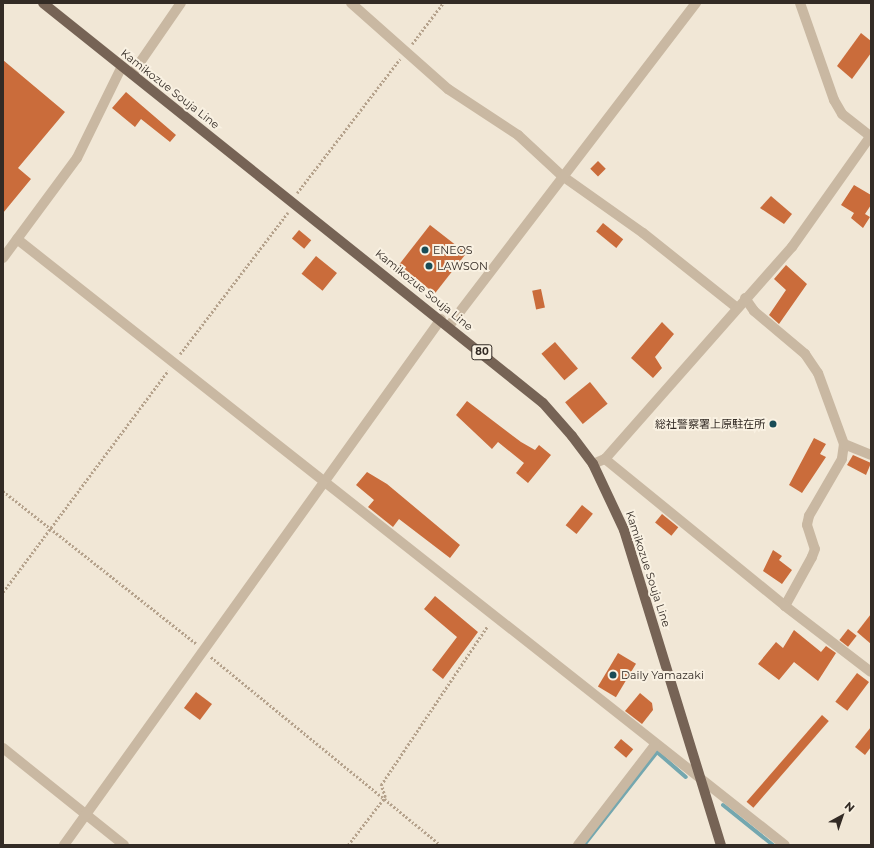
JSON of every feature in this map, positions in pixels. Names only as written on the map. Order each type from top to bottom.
[{"type":"main road","name":"Kamikozue Souja Line","points":[[43,3],[544,402],[593,464],[624,530],[700,781],[721,845]]},
{"type":"street","points":[[132,74],[181,3]]},
{"type":"street","points":[[351,3],[407,50],[448,89],[518,135],[561,176],[643,233],[736,307]]},
{"type":"street","points":[[450,326],[499,264],[561,176],[696,3]]},
{"type":"street","points":[[593,464],[605,459],[736,307],[792,247],[871,137],[842,114],[834,100],[800,3]]},
{"type":"street","points":[[3,258],[77,158],[122,66]]},
{"type":"street","points":[[18,239],[326,481],[700,781],[784,845]]},
{"type":"street","points":[[745,298],[763,320],[805,354],[818,373],[844,444],[842,459],[809,516],[807,525],[815,549],[785,606]]},
{"type":"street","points":[[64,845],[205,652],[441,319]]},
{"type":"street","points":[[844,444],[871,455]]},
{"type":"street","points":[[605,459],[785,606],[871,672]]},
{"type":"street","points":[[578,845],[655,745]]},
{"type":"street","points":[[3,748],[124,845]]},
{"type":"path","points":[[3,592],[243,267],[443,3]]},
{"type":"path","points":[[3,491],[385,797],[441,845]]},
{"type":"path","points":[[385,797],[380,785],[494,616]]},
{"type":"path","points":[[348,845],[385,797]]},
{"type":"building","points":[[861,33],[871,41],[871,53],[852,79],[837,66]]},
{"type":"building","points":[[3,60],[65,112],[18,168],[31,179],[3,213]]},
{"type":"building","points":[[126,92],[176,135],[170,142],[141,119],[135,127],[112,108]]},
{"type":"building","points":[[598,161],[606,169],[598,177],[590,169]]},
{"type":"building","points":[[854,185],[871,195],[871,205],[865,214],[870,217],[863,228],[851,218],[854,213],[841,205]]},
{"type":"building","points":[[771,196],[792,214],[784,224],[760,208]]},
{"type":"building","points":[[603,223],[623,239],[616,248],[596,232]]},
{"type":"building","points":[[430,225],[466,253],[435,294],[399,265]]},
{"type":"building","points":[[299,230],[311,240],[304,249],[292,238]]},
{"type":"building","points":[[316,256],[337,273],[323,291],[302,274]]},
{"type":"building","points":[[786,265],[807,284],[779,324],[769,315],[786,290],[774,279]]},
{"type":"building","points":[[541,289],[545,308],[536,309],[532,291]]},
{"type":"building","points":[[662,322],[674,334],[655,357],[662,368],[653,378],[631,358]]},
{"type":"building","points":[[555,342],[578,368],[564,380],[541,354]]},
{"type":"building","points":[[590,382],[608,404],[583,424],[565,402]]},
{"type":"building","points":[[467,401],[521,442],[535,450],[539,445],[551,455],[528,483],[516,473],[524,463],[498,442],[492,449],[456,415]]},
{"type":"building","points":[[814,438],[826,444],[820,454],[826,457],[802,493],[789,485]]},
{"type":"building","points":[[853,455],[871,463],[866,475],[847,465]]},
{"type":"building","points":[[367,472],[387,484],[460,545],[450,558],[399,519],[393,527],[368,507],[374,500],[356,485]]},
{"type":"building","points":[[582,505],[593,514],[577,534],[566,525]]},
{"type":"building","points":[[662,514],[678,527],[671,536],[655,523]]},
{"type":"building","points":[[773,550],[782,556],[779,560],[792,570],[782,584],[763,571]]},
{"type":"building","points":[[435,596],[478,632],[443,679],[432,670],[457,637],[424,609]]},
{"type":"building","points":[[871,614],[871,644],[857,632]]},
{"type":"building","points":[[848,629],[857,636],[848,647],[839,640]]},
{"type":"building","points":[[794,630],[821,652],[826,646],[836,653],[818,681],[794,662],[779,680],[758,664],[776,642],[783,648]]},
{"type":"building","points":[[618,653],[636,664],[616,697],[598,686]]},
{"type":"building","points":[[857,673],[869,682],[847,711],[835,702]]},
{"type":"building","points":[[196,692],[212,704],[200,720],[184,708]]},
{"type":"building","points":[[640,693],[652,703],[653,710],[642,724],[625,711]]},
{"type":"building","points":[[822,715],[829,721],[753,808],[747,802]]},
{"type":"building","points":[[871,727],[871,747],[865,755],[855,747]]},
{"type":"building","points":[[621,739],[633,749],[626,758],[614,747]]},
{"type":"waterway","points":[[584,845],[657,752],[686,777]]},
{"type":"waterway","points":[[723,805],[773,845]]},
{"type":"place","name":"ENEOS","points":[[425,250]]},
{"type":"place","name":"LAWSON","points":[[429,266]]},
{"type":"place","name":"総社警察署上原駐在所","points":[[773,424]]},
{"type":"place","name":"Daily Yamazaki","points":[[613,675]]}]
